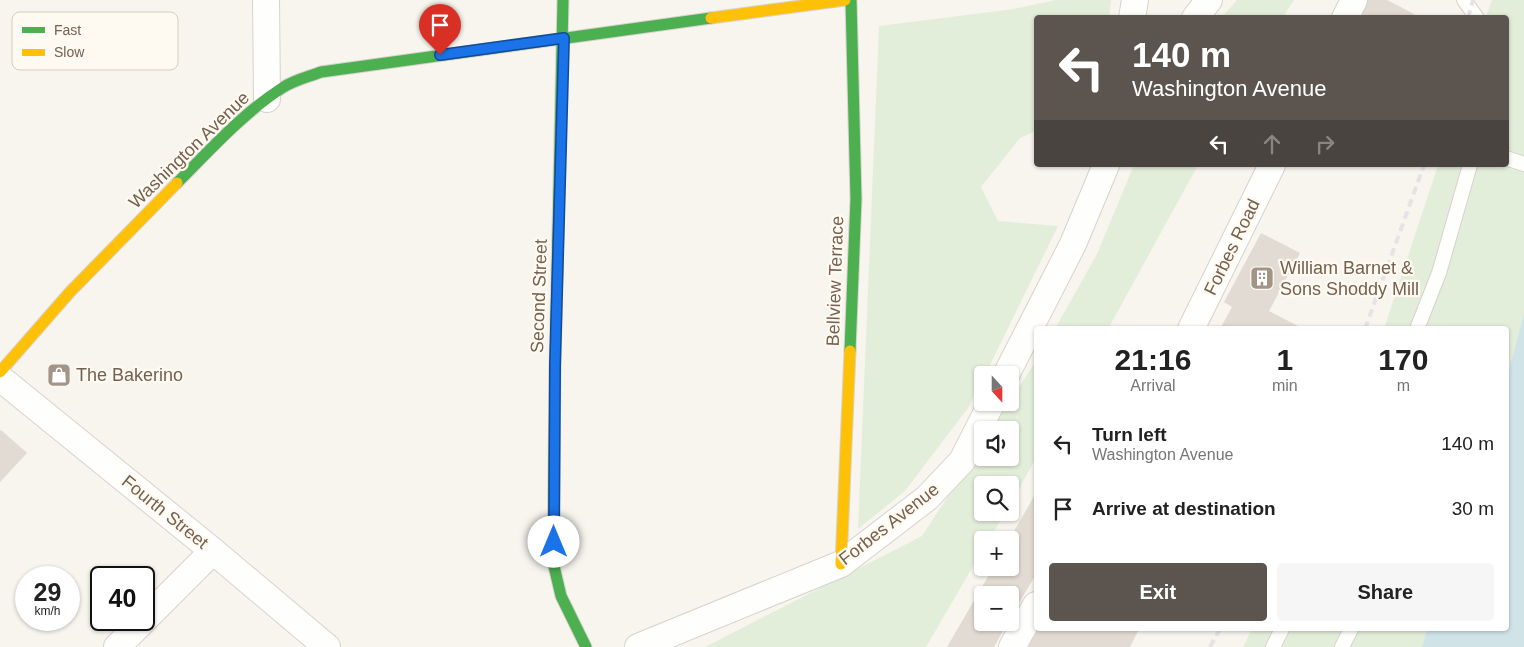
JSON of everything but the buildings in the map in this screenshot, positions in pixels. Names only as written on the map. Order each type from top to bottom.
[{"type":"street","points":[[266,0],[267,99]]},
{"type":"street","name":"Second Street","points":[[563,0],[564,38],[555,366],[553,562],[561,596],[586,647]]},
{"type":"street","name":"Washington Avenue","points":[[0,372],[70,292],[242,118],[295,81],[321,72],[845,0]]},
{"type":"street","name":"Bellview Terrace","points":[[842,564],[856,199],[851,0]]},
{"type":"street","points":[[1132,15],[1135,0]]},
{"type":"street","points":[[1197,15],[1209,0]]},
{"type":"street","points":[[1346,15],[1354,0]]},
{"type":"street","points":[[1011,366],[1073,244],[1105,167]]},
{"type":"street","name":"Forbes Road","points":[[1192,326],[1271,167]]},
{"type":"street","name":"Fourth Street","points":[[0,378],[213,551],[327,647]]},
{"type":"street","name":"Forbes Avenue","points":[[638,647],[842,564],[928,498],[962,461],[987,411]]},
{"type":"street","points":[[117,647],[213,551]]},
{"type":"street","points":[[1012,647],[1034,608]]},
{"type":"lane","points":[[1464,0],[1475,15]]},
{"type":"lane","points":[[1509,159],[1524,164]]},
{"type":"lane","points":[[1418,326],[1439,273],[1469,167]]},
{"type":"lane","points":[[1273,647],[1281,631]]},
{"type":"lane","points":[[1342,647],[1350,631]]},
{"type":"green space","points":[[1056,0],[1111,0],[1109,15],[1034,15],[1034,132],[1020,138],[981,187],[998,221],[1058,226],[989,366],[974,366],[974,396],[968,408],[905,491],[858,529],[879,26],[1014,9]]},
{"type":"green space","points":[[1237,0],[1294,0],[1284,15],[1224,15]]},
{"type":"green space","points":[[1492,0],[1524,0],[1524,313],[1509,370],[1509,326],[1385,326],[1437,167],[1509,167],[1509,15],[1487,15]]},
{"type":"green space","points":[[1133,167],[1197,167],[1110,326],[1057,326],[1097,254]]},
{"type":"green space","points":[[1034,364],[1034,462],[1019,489],[1019,476],[974,476],[974,521],[1000,521],[994,531],[974,531],[974,565],[926,647],[705,647],[922,536],[974,456],[974,466],[1019,466],[1019,421],[997,421],[1003,411],[1019,411],[1019,387]]},
{"type":"green space","points":[[1251,631],[1426,631],[1422,647],[1243,647]]},
{"type":"shaded area","points":[[1524,313],[1524,647],[1422,647],[1426,631],[1509,631],[1509,370]]},
{"type":"railway","points":[[1469,15],[1473,0]]},
{"type":"railway","points":[[1366,326],[1423,167]]},
{"type":"railway","points":[[1210,647],[1219,631]]},
{"type":"traffic: fast","points":[[563,0],[553,562],[561,596],[586,647]]},
{"type":"traffic: fast","points":[[850,351],[856,199],[851,0]]},
{"type":"traffic: fast","points":[[177,183],[227,133],[267,98],[291,83],[321,72],[711,18]]},
{"type":"traffic: slow","points":[[711,18],[845,0]]},
{"type":"traffic: slow","points":[[0,372],[70,292],[177,183]]},
{"type":"traffic: slow","points":[[841,564],[850,351]]},
{"type":"place","name":"William Barnet & Sons Shoddy Mill","points":[[1262,278]]},
{"type":"place","name":"The Bakerino","points":[[59,375]]},
{"type":"route","points":[[440,55],[564,38],[555,366],[554,542]]}]
